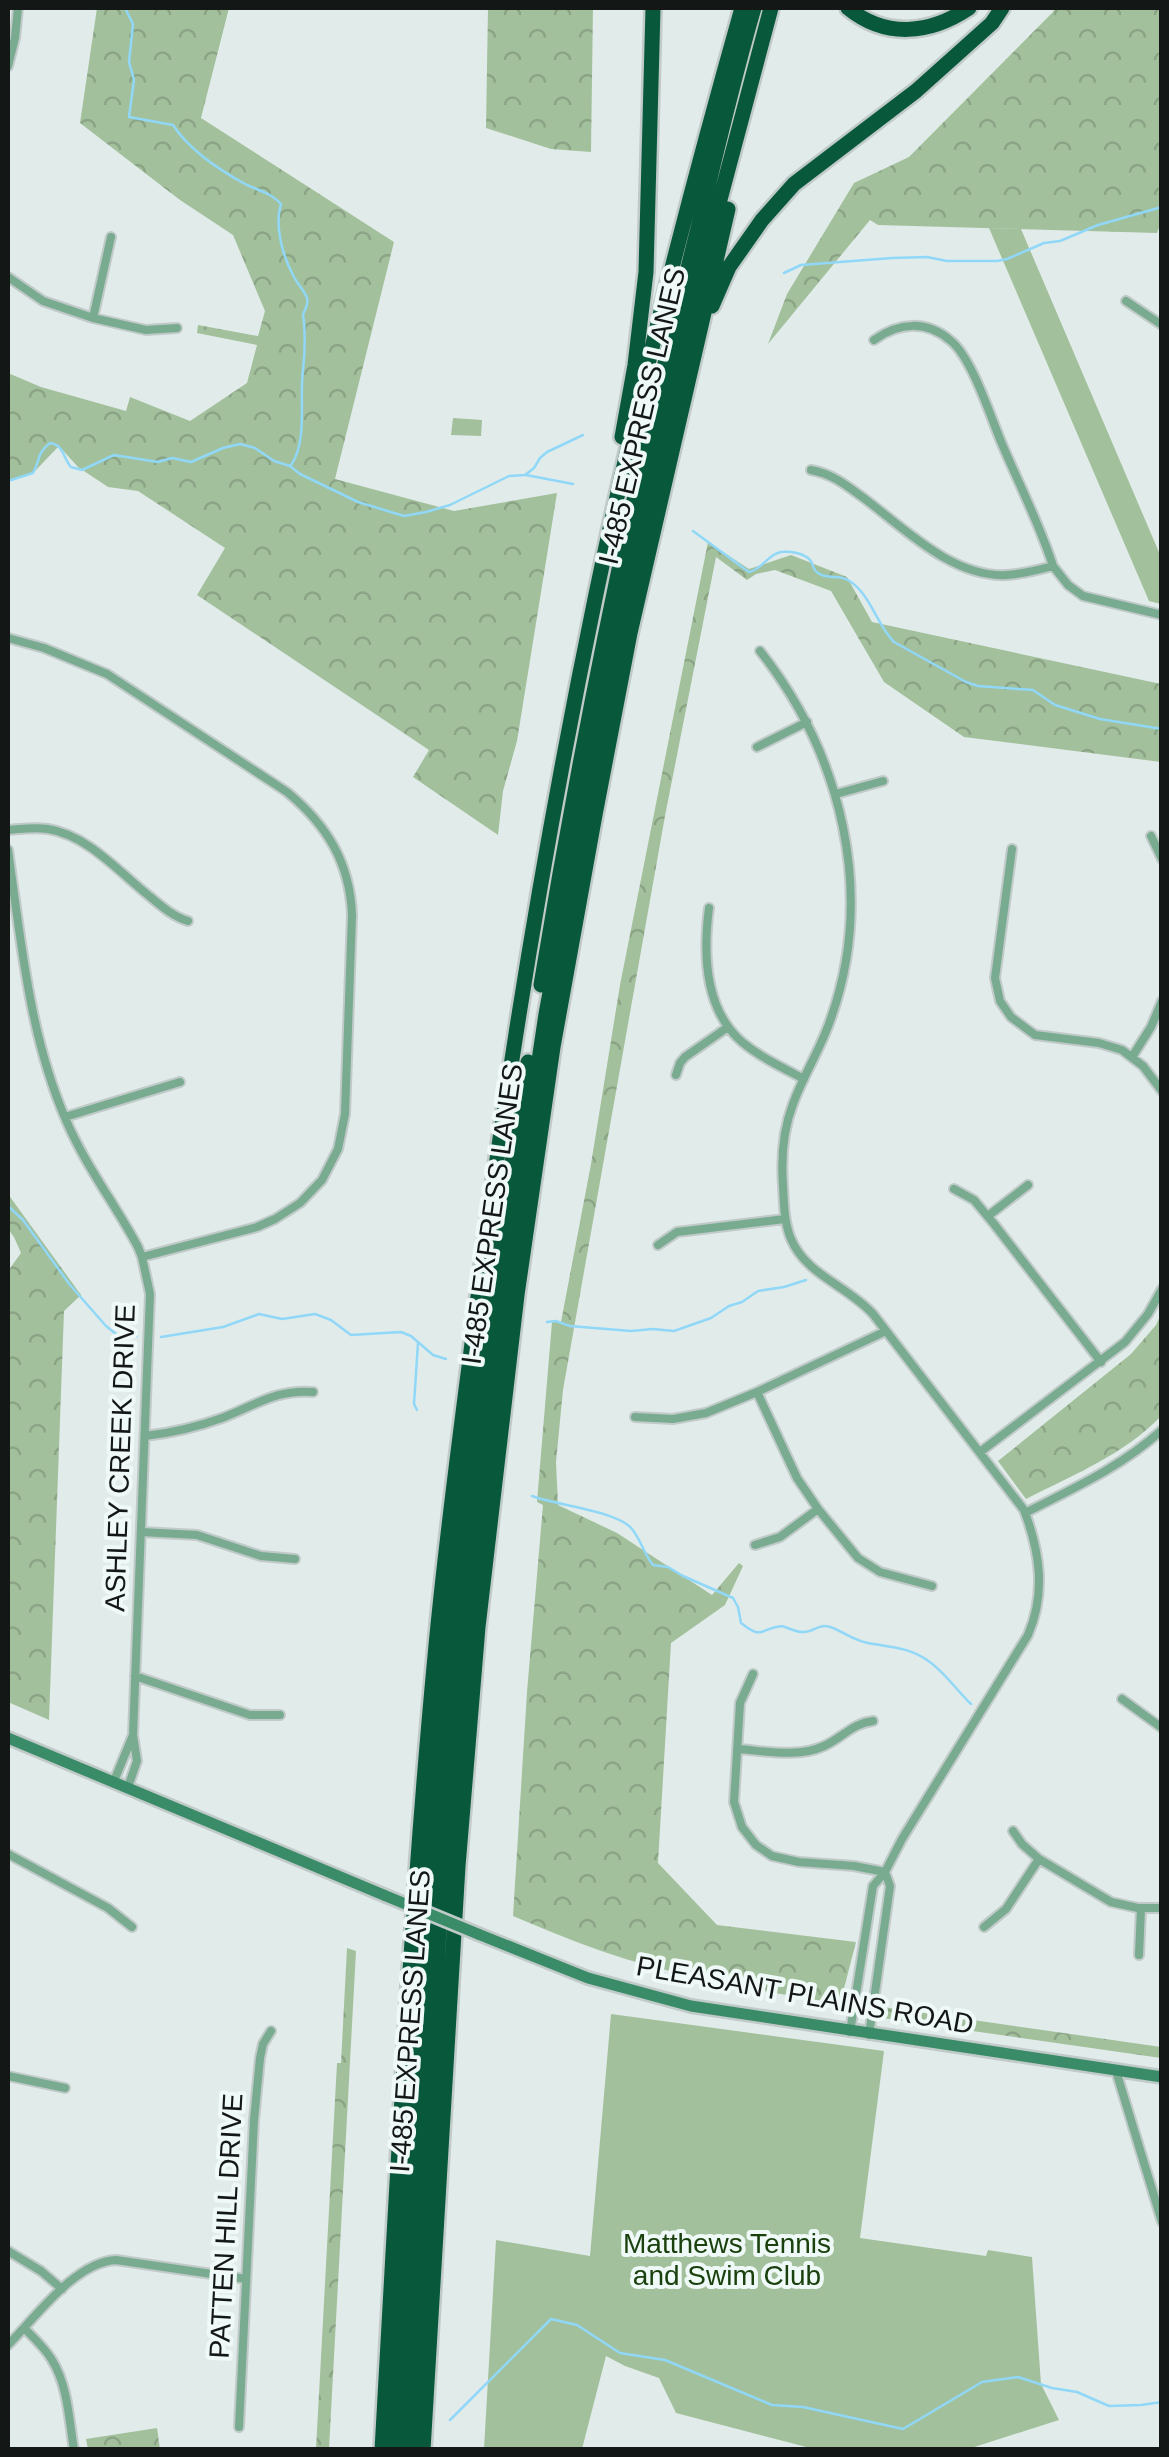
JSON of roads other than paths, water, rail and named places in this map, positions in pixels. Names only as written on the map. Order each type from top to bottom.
[{"type":"highway","points":[[616,502],[615,475],[635,365],[646,272],[653,8]]},
{"type":"highway","points":[[382,2450],[419,1841],[435,1656],[474,1324],[529,954],[596,594],[678,240],[742,8]]},
{"type":"highway","name":"I-485 EXPRESS LANES","points":[[396,2450],[432,1869],[450,1660],[463,1527],[508,1181],[565,839],[631,506],[754,8]]},
{"type":"highway","name":"I-485 EXPRESS LANES","points":[[410,2450],[454,1754],[475,1528],[506,1280],[546,1014],[614,644],[697,288],[771,8]]},
{"type":"highway","points":[[423,2450],[458,1866],[478,1627],[517,1295],[553,1048],[630,633],[739,161],[782,8]]},
{"type":"highway","points":[[848,8],[891,30],[918,30],[945,22],[969,8]]},
{"type":"highway","points":[[689,371],[729,267],[762,220],[794,184],[916,91],[992,22],[1002,8]]},
{"type":"highway","points":[[436,1993],[458,1866]]},
{"type":"highway","points":[[394,2240],[402,2343]]},
{"type":"street","points":[[8,66],[18,8]]},
{"type":"street","points":[[93,318],[111,237]]},
{"type":"street","points":[[8,277],[43,301],[93,318],[146,330],[178,328]]},
{"type":"street","points":[[1126,301],[1162,325]]},
{"type":"street","points":[[874,340],[910,325],[939,332],[956,345],[978,386],[1053,566],[1083,596],[1162,615]]},
{"type":"street","points":[[810,470],[834,476],[938,555],[974,572],[1000,575],[1053,566]]},
{"type":"street","points":[[8,638],[107,674],[287,792],[324,828],[339,854],[349,884],[352,915],[346,1114],[331,1164],[312,1191],[275,1220],[142,1257]]},
{"type":"street","points":[[760,651],[808,722],[823,755],[836,794],[850,873],[849,933],[834,1010],[792,1106],[783,1144],[785,1219],[792,1241],[808,1264],[858,1298],[1025,1512],[1037,1546],[1040,1572],[1038,1602],[1018,1654],[873,1886],[850,2032]]},
{"type":"street","points":[[758,747],[808,722]]},
{"type":"street","points":[[836,794],[884,781]]},
{"type":"street","points":[[8,830],[44,828],[75,838],[164,908],[188,920]]},
{"type":"street","points":[[1151,836],[1162,858]]},
{"type":"street","points":[[1012,849],[995,978],[1000,1001],[1011,1017],[1035,1035],[1115,1047],[1151,1074],[1162,1091]]},
{"type":"street","name":"ASHLEY CREEK DRIVE","points":[[8,850],[34,1019],[47,1070],[87,1163],[142,1257],[150,1303],[132,1736],[114,1781]]},
{"type":"street","points":[[709,908],[707,970],[728,1027],[753,1050],[804,1079]]},
{"type":"street","points":[[1132,1057],[1162,1002]]},
{"type":"street","points":[[676,1075],[685,1057],[728,1027]]},
{"type":"street","points":[[65,1118],[180,1082]]},
{"type":"street","points":[[988,1216],[1028,1185]]},
{"type":"street","points":[[954,1189],[967,1194],[988,1216],[1102,1362]]},
{"type":"street","points":[[658,1245],[676,1232],[785,1219]]},
{"type":"street","points":[[980,1452],[1125,1342],[1141,1325],[1162,1288]]},
{"type":"street","points":[[635,1417],[692,1417],[757,1392],[886,1332]]},
{"type":"street","points":[[145,1436],[206,1424],[280,1393],[313,1392]]},
{"type":"street","points":[[757,1392],[788,1462],[818,1509],[865,1564],[894,1577],[932,1586]]},
{"type":"street","points":[[1025,1512],[1107,1472],[1162,1430]]},
{"type":"street","points":[[754,1545],[780,1538],[818,1509]]},
{"type":"street","points":[[140,1532],[197,1535],[262,1556],[295,1560]]},
{"type":"street","points":[[753,1674],[740,1703],[735,1811],[742,1828],[756,1846],[785,1860],[885,1872]]},
{"type":"street","points":[[135,1676],[250,1715],[280,1715]]},
{"type":"street","points":[[1122,1699],[1162,1728]]},
{"type":"street","points":[[738,1749],[809,1752],[826,1746],[855,1726],[874,1721]]},
{"type":"street","name":"ASHLEY CREEK DRIVE","points":[[128,1787],[138,1754],[132,1736]]},
{"type":"street","name":"PLEASANT PLAINS ROAD","points":[[8,1738],[588,1978],[691,2006],[1162,2077]]},
{"type":"street","points":[[1013,1830],[1038,1859],[1111,1902],[1162,1908]]},
{"type":"street","points":[[8,1854],[108,1908],[132,1927]]},
{"type":"street","points":[[984,1927],[1002,1914],[1038,1859]]},
{"type":"street","points":[[869,2035],[890,1886],[885,1872]]},
{"type":"street","points":[[1140,1955],[1141,1908]]},
{"type":"street","name":"PATTEN HILL DRIVE","points":[[239,2427],[260,2058],[271,2030]]},
{"type":"street","points":[[1116,2071],[1162,2222]]},
{"type":"street","points":[[8,2076],[65,2088]]},
{"type":"street","points":[[8,2250],[62,2289]]},
{"type":"street","points":[[8,2345],[62,2289],[87,2268],[108,2260],[246,2279]]},
{"type":"street","points":[[24,2328],[56,2366],[74,2450]]},
{"type":"waterway","points":[[125,8],[133,24],[129,62],[134,80],[129,117],[173,125],[206,159],[281,204],[279,231],[283,251],[307,300],[303,314],[301,432],[291,465]]},
{"type":"waterway","points":[[784,273],[801,265],[892,258],[997,261],[1162,207]]},
{"type":"waterway","points":[[8,481],[33,473],[50,443],[61,449],[71,467],[82,470],[114,455],[191,462],[240,444],[255,448],[358,502],[404,516],[450,505],[509,476],[525,475],[547,452],[583,435]]},
{"type":"waterway","points":[[526,475],[573,484]]},
{"type":"waterway","points":[[693,531],[749,572],[776,553],[788,552],[810,560],[822,575],[844,578],[868,601],[894,642],[966,682],[1033,690],[1055,705],[1100,719],[1162,729]]},
{"type":"waterway","points":[[8,1206],[106,1326],[116,1334],[137,1336]]},
{"type":"waterway","points":[[547,1322],[631,1331],[674,1331],[711,1318],[758,1291],[806,1280]]},
{"type":"waterway","points":[[161,1337],[223,1327],[259,1314],[282,1319],[315,1314],[351,1335],[401,1332],[433,1355],[446,1359]]},
{"type":"waterway","points":[[417,1410],[414,1404],[418,1343]]},
{"type":"waterway","points":[[532,1496],[625,1523],[653,1565],[668,1567],[733,1598],[741,1623],[754,1631],[782,1626],[804,1632],[828,1626],[863,1642],[906,1650],[933,1665],[971,1704]]},
{"type":"waterway","points":[[450,2420],[551,2319],[577,2325],[620,2353],[665,2360],[772,2405],[803,2407],[903,2429],[982,2382],[1018,2377],[1077,2392],[1109,2406],[1162,2402]]},
{"type":"park label","name":"Matthews Tennis and Swim Club","points":[[727,2259]]}]
